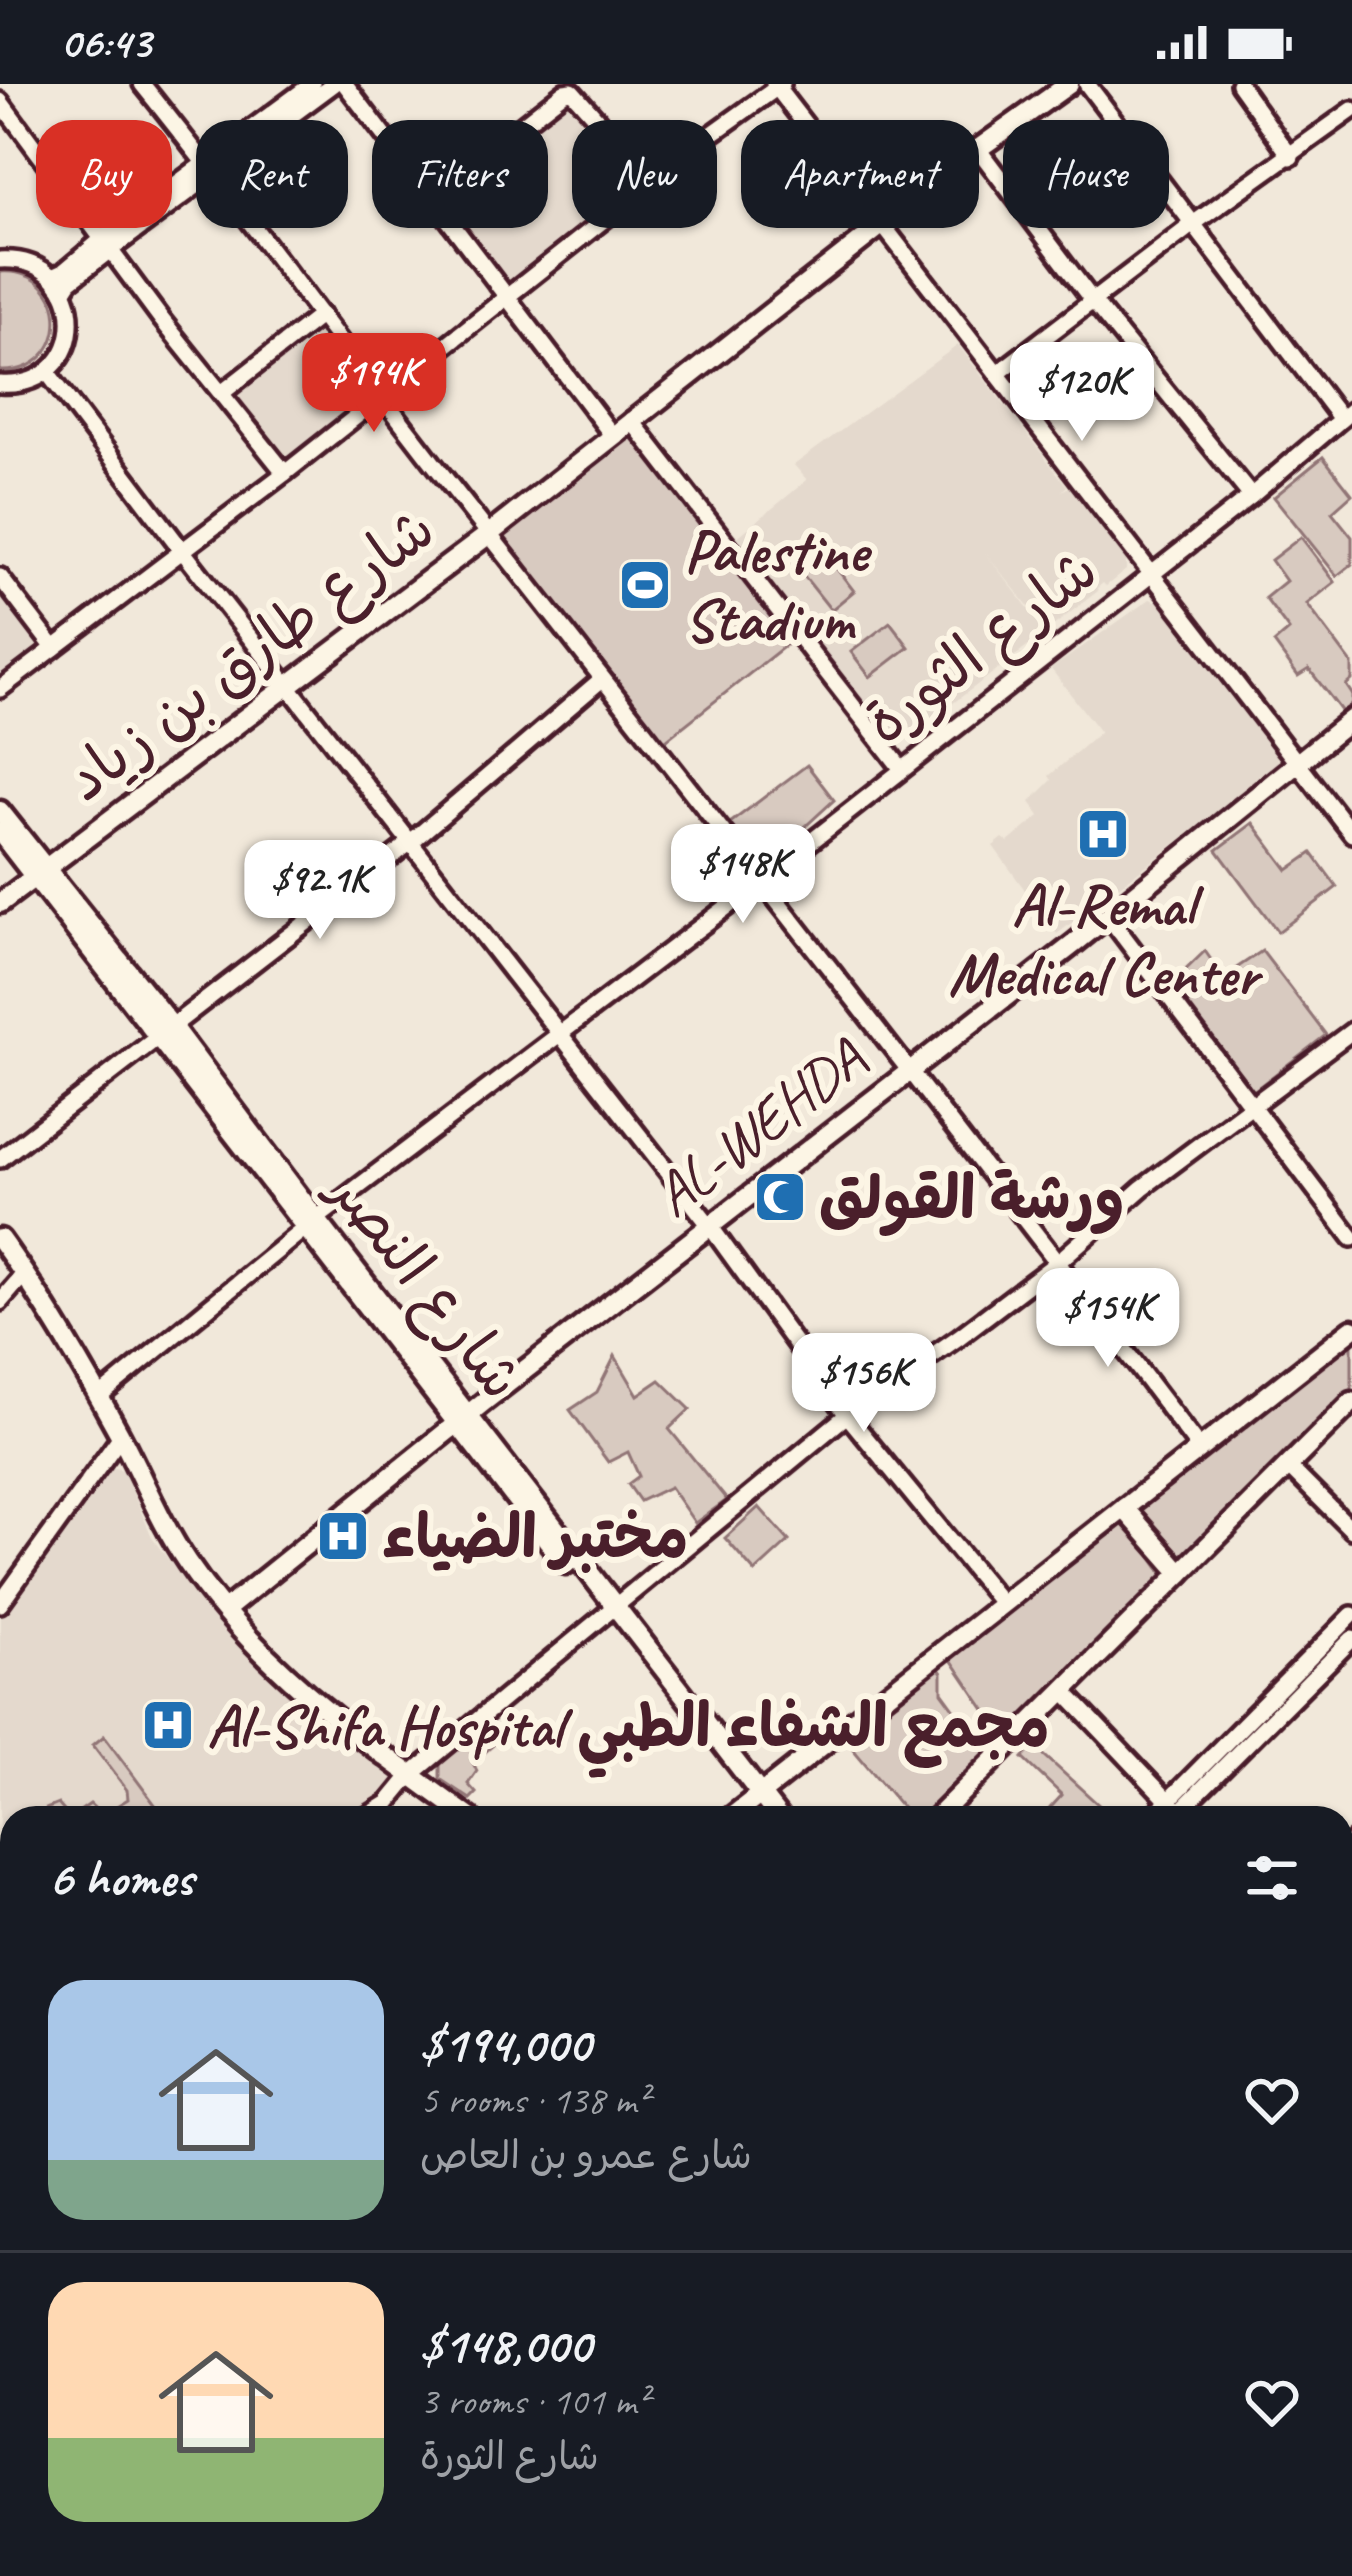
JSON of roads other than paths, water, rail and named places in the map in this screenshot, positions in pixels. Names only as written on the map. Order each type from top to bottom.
[{"type":"main road","name":"شارع طارق بن زياد","points":[[979,148],[1069,84]]},
{"type":"main road","name":"شارع طارق بن زياد","points":[[0,903],[489,534],[877,228]]},
{"type":"main road","name":"AL-WEHDA","points":[[225,1610],[1352,719]]},
{"type":"main road","name":"شارع النصر","points":[[0,811],[39,871],[165,1029],[310,1224],[767,1806]]},
{"type":"main road","name":"شارع النصر","points":[[0,832],[39,871]]},
{"type":"main road","points":[[0,1239],[99,1396],[184,1558],[225,1610],[293,1683],[454,1806]]},
{"type":"main road","points":[[745,1806],[1352,1329]]},
{"type":"main road","points":[[948,1806],[1352,1402]]},
{"type":"main road","points":[[1124,1508],[1181,1573]]},
{"type":"main road","name":"شارع النصر","points":[[757,1796],[761,1806]]},
{"type":"street","points":[[142,84],[196,151]]},
{"type":"street","points":[[268,120],[312,84]]},
{"type":"street","points":[[281,120],[334,84]]},
{"type":"street","points":[[345,84],[372,120]]},
{"type":"street","points":[[1087,84],[1193,224],[1349,414]]},
{"type":"street","points":[[1239,84],[1291,158]]},
{"type":"street","points":[[717,131],[778,85],[804,120]]},
{"type":"street","points":[[528,120],[572,91],[598,120]]},
{"type":"street","points":[[0,101],[106,245],[285,472]]},
{"type":"street","points":[[997,374],[1352,110]]},
{"type":"street","points":[[979,150],[1092,300],[1251,496]]},
{"type":"street","points":[[52,277],[106,245],[196,178]]},
{"type":"street","points":[[255,228],[1198,1448]]},
{"type":"street","points":[[453,228],[612,436]]},
{"type":"street","points":[[0,689],[382,397],[592,228]]},
{"type":"street","points":[[883,228],[1352,834]]},
{"type":"street","points":[[63,292],[106,245]]},
{"type":"street","points":[[0,260],[30,263],[52,277],[70,313],[70,334],[62,355],[47,372],[31,381],[0,384]]},
{"type":"street","points":[[223,392],[321,315]]},
{"type":"street","points":[[47,372],[710,1226],[847,1415],[1001,1604]]},
{"type":"street","name":"شارع الثورة","points":[[99,1396],[310,1224],[761,881],[1349,414]]},
{"type":"street","points":[[632,420],[901,768]]},
{"type":"street","points":[[0,578],[54,648]]},
{"type":"street","points":[[0,1159],[412,841],[602,679]]},
{"type":"street","points":[[1108,916],[1352,1238]]},
{"type":"street","points":[[383,1806],[412,1775],[847,1415],[1058,1262],[1111,1213],[1352,1030]]},
{"type":"street","points":[[0,1302],[25,1273]]},
{"type":"street","points":[[0,1604],[121,1436]]},
{"type":"street","points":[[1288,1466],[1352,1530]]},
{"type":"street","points":[[1182,1806],[1352,1615]]},
{"type":"street","points":[[1183,1806],[1352,1639]]},
{"type":"street","points":[[1064,1692],[1171,1806]]},
{"type":"place","name":"Palestine Stadium","points":[[645,585]]},
{"type":"place","name":"Al-Remal Medical Center","points":[[1103,834]]},
{"type":"place","name":"ورشة القولق","points":[[780,1197]]},
{"type":"place","name":"مختبر الضياء","points":[[343,1536]]},
{"type":"place","name":"Al-Shifa Hospital مجمع الشفاء الطبي","points":[[168,1725]]}]
